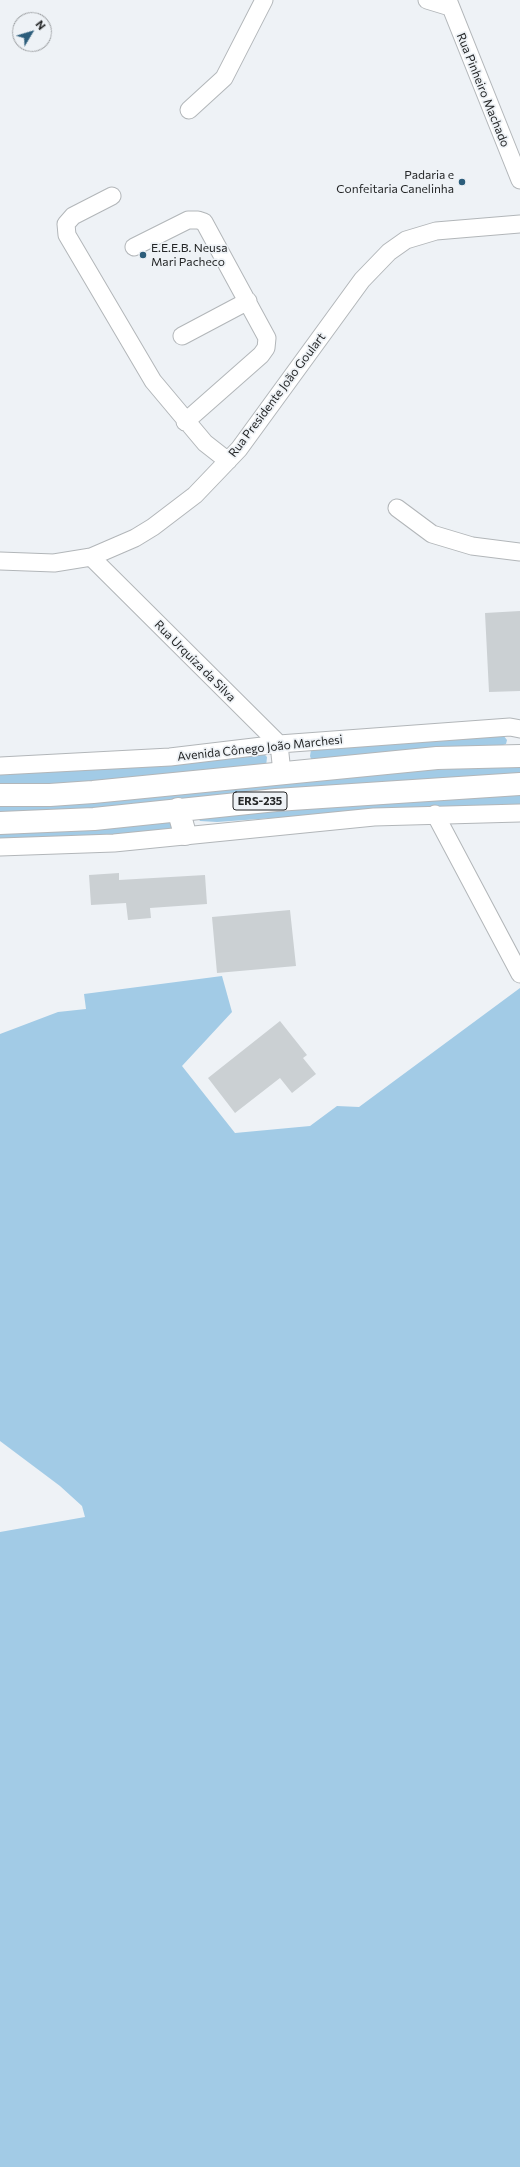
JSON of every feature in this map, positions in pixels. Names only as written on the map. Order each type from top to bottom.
[{"type":"main road","name":"ERS-235","points":[[0,795],[50,795],[93,792],[437,758],[520,756]]},
{"type":"main road","name":"ERS-235","points":[[0,823],[94,819],[283,799],[520,784]]},
{"type":"main road","points":[[178,809],[185,834]]},
{"type":"street","points":[[189,110],[224,78],[264,0]]},
{"type":"street","points":[[427,0],[449,3]]},
{"type":"street","name":"Rua Pinheiro Machado","points":[[449,3],[520,180]]},
{"type":"street","points":[[112,196],[73,216],[66,224],[67,235],[153,381],[185,422],[205,443],[228,461]]},
{"type":"street","points":[[134,247],[188,220],[198,220],[204,222],[267,338],[266,348],[255,362],[185,422]]},
{"type":"street","name":"Rua Presidente João Goulart","points":[[0,561],[54,563],[91,557],[135,538],[153,527],[181,507],[228,461],[254,430],[362,280],[389,252],[406,240],[436,231],[520,224]]},
{"type":"street","points":[[182,336],[248,302]]},
{"type":"street","points":[[397,508],[432,534],[472,546],[520,552]]},
{"type":"street","name":"Rua Urquiza da Silva","points":[[91,557],[279,744]]},
{"type":"street","name":"Avenida Cônego João Marchesi","points":[[0,766],[170,757],[279,744],[510,727],[520,730]]},
{"type":"street","points":[[279,744],[282,773]]},
{"type":"street","points":[[0,847],[114,842],[374,817],[435,814],[520,813]]},
{"type":"street","points":[[435,814],[520,974]]},
{"type":"shaded area","points":[[503,735],[507,740],[506,744],[500,746],[317,760],[311,759],[310,756],[311,750],[316,749]]},
{"type":"shaded area","points":[[263,753],[267,757],[266,767],[83,784],[0,786],[0,774],[167,764]]},
{"type":"shaded area","points":[[520,766],[520,776],[0,818],[0,802],[312,775]]},
{"type":"shaded area","points":[[520,794],[520,805],[399,809],[217,822],[200,821],[198,818],[199,812]]},
{"type":"shaded area","points":[[169,815],[174,829],[117,835],[0,840],[0,827]]},
{"type":"shaded area","points":[[222,976],[232,1012],[182,1066],[235,1133],[310,1126],[337,1106],[359,1107],[520,988],[520,2167],[0,2167],[0,1532],[85,1517],[82,1506],[60,1486],[0,1441],[0,1034],[58,1012],[86,1009],[84,994]]},
{"type":"building","points":[[520,611],[520,691],[489,692],[485,613]]},
{"type":"building","points":[[119,873],[119,880],[205,875],[207,904],[150,908],[151,918],[128,920],[126,903],[91,905],[89,875]]},
{"type":"building","points":[[290,910],[296,966],[217,973],[212,917]]},
{"type":"building","points":[[280,1021],[307,1055],[303,1058],[316,1074],[292,1093],[280,1078],[235,1113],[208,1078]]},
{"type":"place","name":"Padaria e Confeitaria Canelinha","points":[[462,182]]},
{"type":"place","name":"E.E.E.B. Neusa Mari Pacheco","points":[[143,255]]}]
